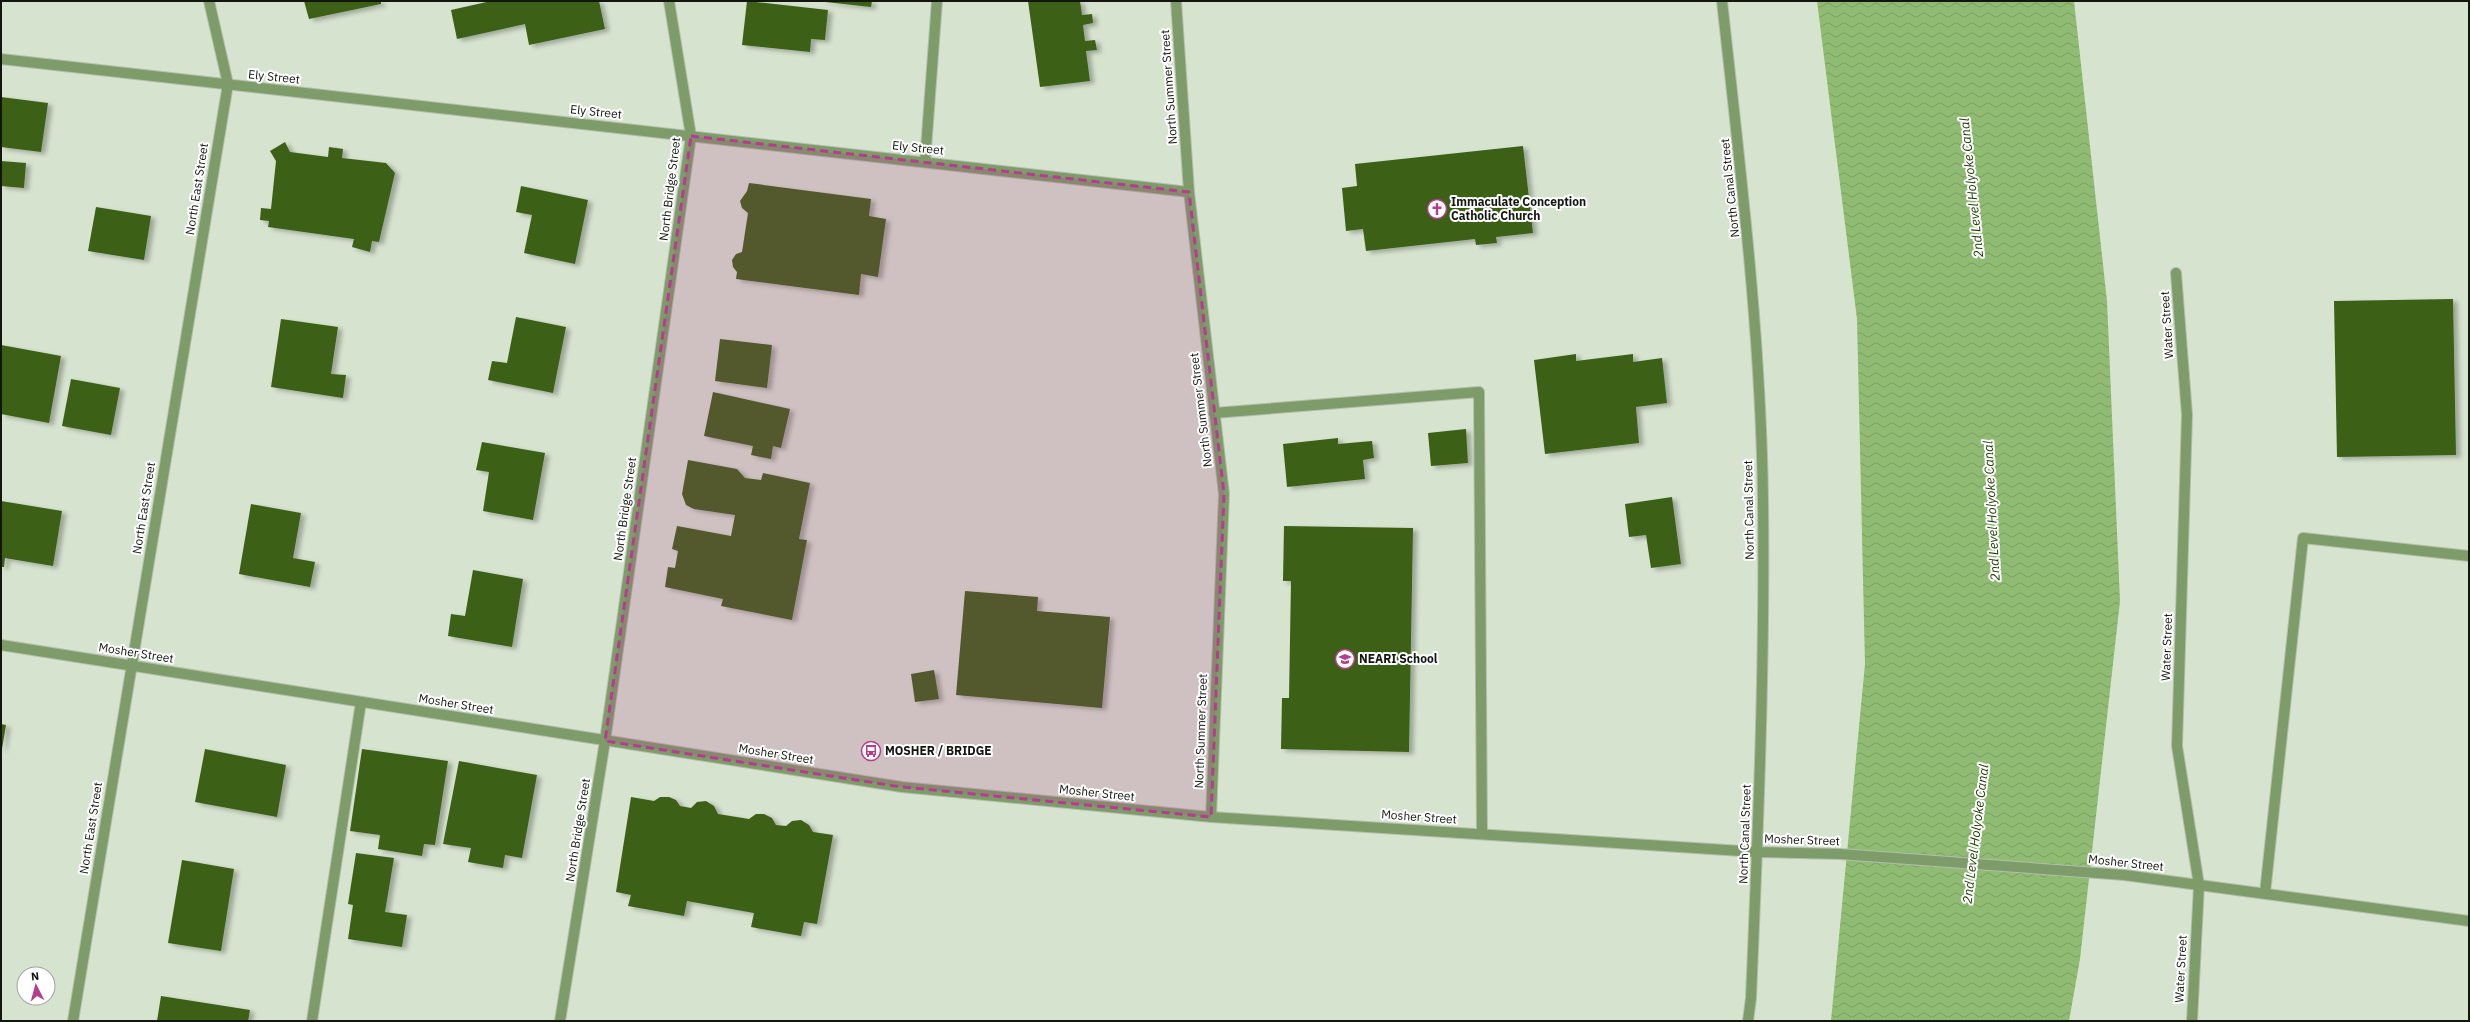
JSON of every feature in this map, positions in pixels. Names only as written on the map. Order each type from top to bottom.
[{"type":"street","name":"North East Street","points":[[73,1021],[228,84],[209,1]]},
{"type":"street","name":"North Bridge Street","points":[[560,1021],[605,741],[692,136],[669,1]]},
{"type":"street","points":[[925,162],[937,1]]},
{"type":"street","name":"North Summer Street","points":[[1176,1],[1189,192],[1224,494],[1211,817]]},
{"type":"street","name":"North Canal Street","points":[[1722,1],[1752,275],[1763,500],[1762,733],[1751,998],[1748,1021]]},
{"type":"street","name":"Ely Street","points":[[1,59],[1189,192]]},
{"type":"street","name":"Water Street","points":[[2176,273],[2187,415],[2177,746],[2199,885],[2192,1021]]},
{"type":"street","points":[[1214,413],[1479,392],[1482,834]]},
{"type":"street","points":[[2265,893],[2304,538],[2469,556]]},
{"type":"street","name":"Mosher Street","points":[[1,645],[902,787],[1211,817],[1757,852],[1840,854],[2107,874],[2265,893],[2469,921]]},
{"type":"street","points":[[312,1021],[361,702]]},
{"type":"highlighted area","points":[[691,136],[1189,192],[1224,494],[1211,817],[902,787],[605,741]]},
{"type":"water","name":"2nd Level Holyoke Canal","points":[[1817,1],[2074,1],[2107,301],[2120,601],[2080,959],[2069,1021],[1831,1021],[1865,664],[1857,319]]},
{"type":"building","points":[[304,1],[381,1],[381,4],[309,19]]},
{"type":"building","points":[[491,1],[599,1],[605,29],[529,45],[525,24],[457,39],[451,10]]},
{"type":"building","points":[[747,1],[828,10],[825,40],[811,39],[810,52],[742,45]]},
{"type":"building","points":[[816,1],[872,1],[871,7]]},
{"type":"building","points":[[1028,1],[1080,1],[1082,15],[1092,14],[1093,23],[1083,25],[1085,41],[1095,40],[1097,50],[1086,51],[1090,81],[1040,87]]},
{"type":"building","points":[[1,97],[48,103],[41,152],[1,147]]},
{"type":"building","points":[[285,142],[290,152],[328,157],[329,147],[343,149],[342,158],[386,163],[395,173],[379,242],[372,241],[370,252],[352,247],[354,239],[268,227],[269,221],[260,220],[261,208],[271,209],[276,161],[270,151]]},
{"type":"building","name":"Immaculate Conception Catholic Church","points":[[1523,146],[1533,233],[1496,237],[1497,243],[1476,245],[1475,239],[1366,251],[1363,229],[1346,231],[1342,188],[1357,186],[1355,164]]},
{"type":"building","points":[[1,161],[26,163],[24,188],[1,186]]},
{"type":"building","points":[[749,183],[871,199],[869,216],[886,219],[878,277],[861,274],[859,295],[736,279],[737,272],[733,267],[732,260],[736,254],[742,252],[748,213],[742,208],[740,201],[747,191]]},
{"type":"building","points":[[521,186],[588,200],[575,264],[524,253],[532,215],[516,212]]},
{"type":"building","points":[[96,207],[151,216],[144,260],[88,251]]},
{"type":"building","points":[[2453,299],[2456,455],[2337,457],[2334,301]]},
{"type":"building","points":[[516,317],[566,327],[553,393],[488,380],[492,361],[507,363]]},
{"type":"building","points":[[281,319],[338,327],[331,374],[346,375],[343,398],[271,387]]},
{"type":"building","points":[[720,339],[772,345],[767,388],[715,381]]},
{"type":"building","points":[[1,345],[61,356],[49,423],[1,414]]},
{"type":"building","points":[[1576,354],[1576,361],[1633,354],[1633,362],[1662,358],[1667,403],[1636,407],[1639,443],[1545,454],[1534,360]]},
{"type":"building","points":[[71,379],[120,388],[111,435],[62,426]]},
{"type":"building","points":[[713,392],[790,409],[781,448],[773,446],[771,459],[751,455],[753,446],[704,436]]},
{"type":"building","points":[[1466,429],[1468,463],[1431,466],[1428,433]]},
{"type":"building","points":[[1338,438],[1338,444],[1372,441],[1374,458],[1363,460],[1365,479],[1287,487],[1283,444]]},
{"type":"building","points":[[482,442],[545,453],[533,520],[483,511],[489,472],[476,470]]},
{"type":"building","points":[[688,460],[737,469],[745,478],[761,480],[763,473],[810,483],[799,539],[807,540],[792,620],[721,606],[723,599],[665,587],[668,567],[675,568],[678,551],[672,549],[677,526],[731,536],[735,515],[694,509],[686,505],[682,494]]},
{"type":"building","points":[[1672,497],[1681,564],[1651,568],[1646,535],[1629,537],[1625,504]]},
{"type":"building","points":[[1,501],[62,511],[53,566],[5,558],[4,567],[1,567]]},
{"type":"building","points":[[251,504],[301,513],[293,558],[315,562],[310,587],[239,574]]},
{"type":"building","points":[[1284,526],[1413,528],[1409,752],[1281,749],[1282,698],[1289,698],[1291,581],[1283,581]]},
{"type":"building","points":[[473,570],[523,579],[512,647],[448,636],[451,614],[465,616]]},
{"type":"building","points":[[965,591],[1038,597],[1037,611],[1110,617],[1102,708],[956,695]]},
{"type":"building","points":[[934,670],[939,699],[915,702],[911,674]]},
{"type":"building","points":[[1,724],[6,725],[2,749],[1,749]]},
{"type":"building","points":[[205,749],[286,765],[277,817],[195,802]]},
{"type":"building","points":[[362,749],[448,761],[435,845],[424,844],[422,856],[378,849],[380,835],[350,831]]},
{"type":"building","points":[[459,761],[537,775],[522,858],[505,855],[503,868],[468,862],[471,848],[443,844]]},
{"type":"building","points":[[631,797],[654,801],[660,797],[669,797],[676,800],[680,806],[691,808],[697,802],[706,801],[714,806],[718,814],[749,819],[756,814],[764,814],[772,818],[776,825],[786,826],[792,821],[801,820],[809,825],[813,832],[833,835],[817,924],[804,922],[801,936],[751,927],[754,913],[687,901],[684,916],[628,906],[631,895],[616,892]]},
{"type":"building","points":[[356,853],[394,858],[385,912],[407,915],[402,947],[348,939],[353,905],[348,904]]},
{"type":"building","points":[[182,860],[234,869],[221,951],[168,943]]},
{"type":"building","points":[[161,996],[250,1010],[248,1021],[157,1021]]},
{"type":"place","name":"Immaculate Conception Catholic Church","points":[[1437,209]]},
{"type":"place","name":"NEARI School","points":[[1345,659]]},
{"type":"place","name":"MOSHER / BRIDGE","points":[[871,751]]}]
